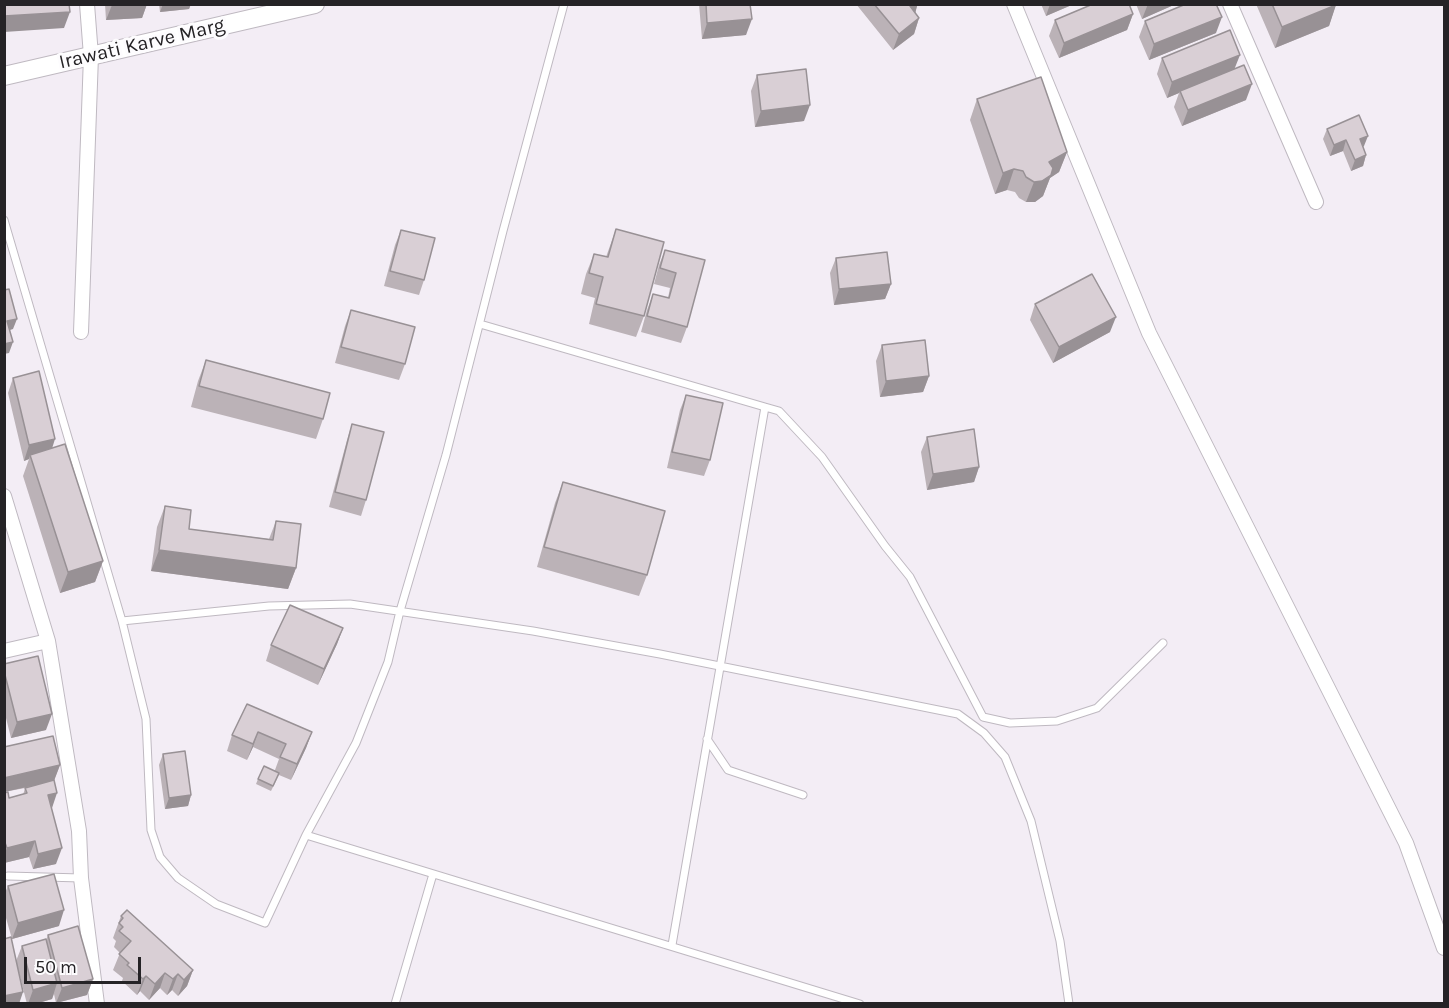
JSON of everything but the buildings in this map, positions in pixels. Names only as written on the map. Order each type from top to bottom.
[{"type":"main road","name":"Irawati Karve Marg","points":[[4,76],[315,4]]},
{"type":"street","points":[[81,332],[91,56],[87,4]]},
{"type":"street","points":[[1014,4],[1149,333],[1406,843],[1444,948]]},
{"type":"street","points":[[1230,4],[1316,202]]},
{"type":"street","points":[[4,496],[48,641],[79,831],[81,878],[97,1004]]},
{"type":"street","points":[[4,651],[48,641]]},
{"type":"lane","points":[[4,220],[122,621],[146,718],[151,830],[160,856],[178,878],[216,904],[265,923],[306,835],[356,743],[388,662],[400,611],[446,455],[564,4]]},
{"type":"lane","points":[[480,324],[779,411],[822,457],[885,546],[910,577],[983,717],[1010,723],[1057,721],[1096,708],[1163,643]]},
{"type":"lane","points":[[672,945],[765,407]]},
{"type":"lane","points":[[122,621],[269,606],[350,604],[533,631],[958,714],[984,733],[1005,757],[1031,821],[1060,941],[1069,1004]]},
{"type":"lane","points":[[707,740],[728,770],[803,795]]},
{"type":"lane","points":[[306,835],[860,1004]]},
{"type":"lane","points":[[395,1004],[433,874]]},
{"type":"lane","points":[[8,876],[81,878]]}]
